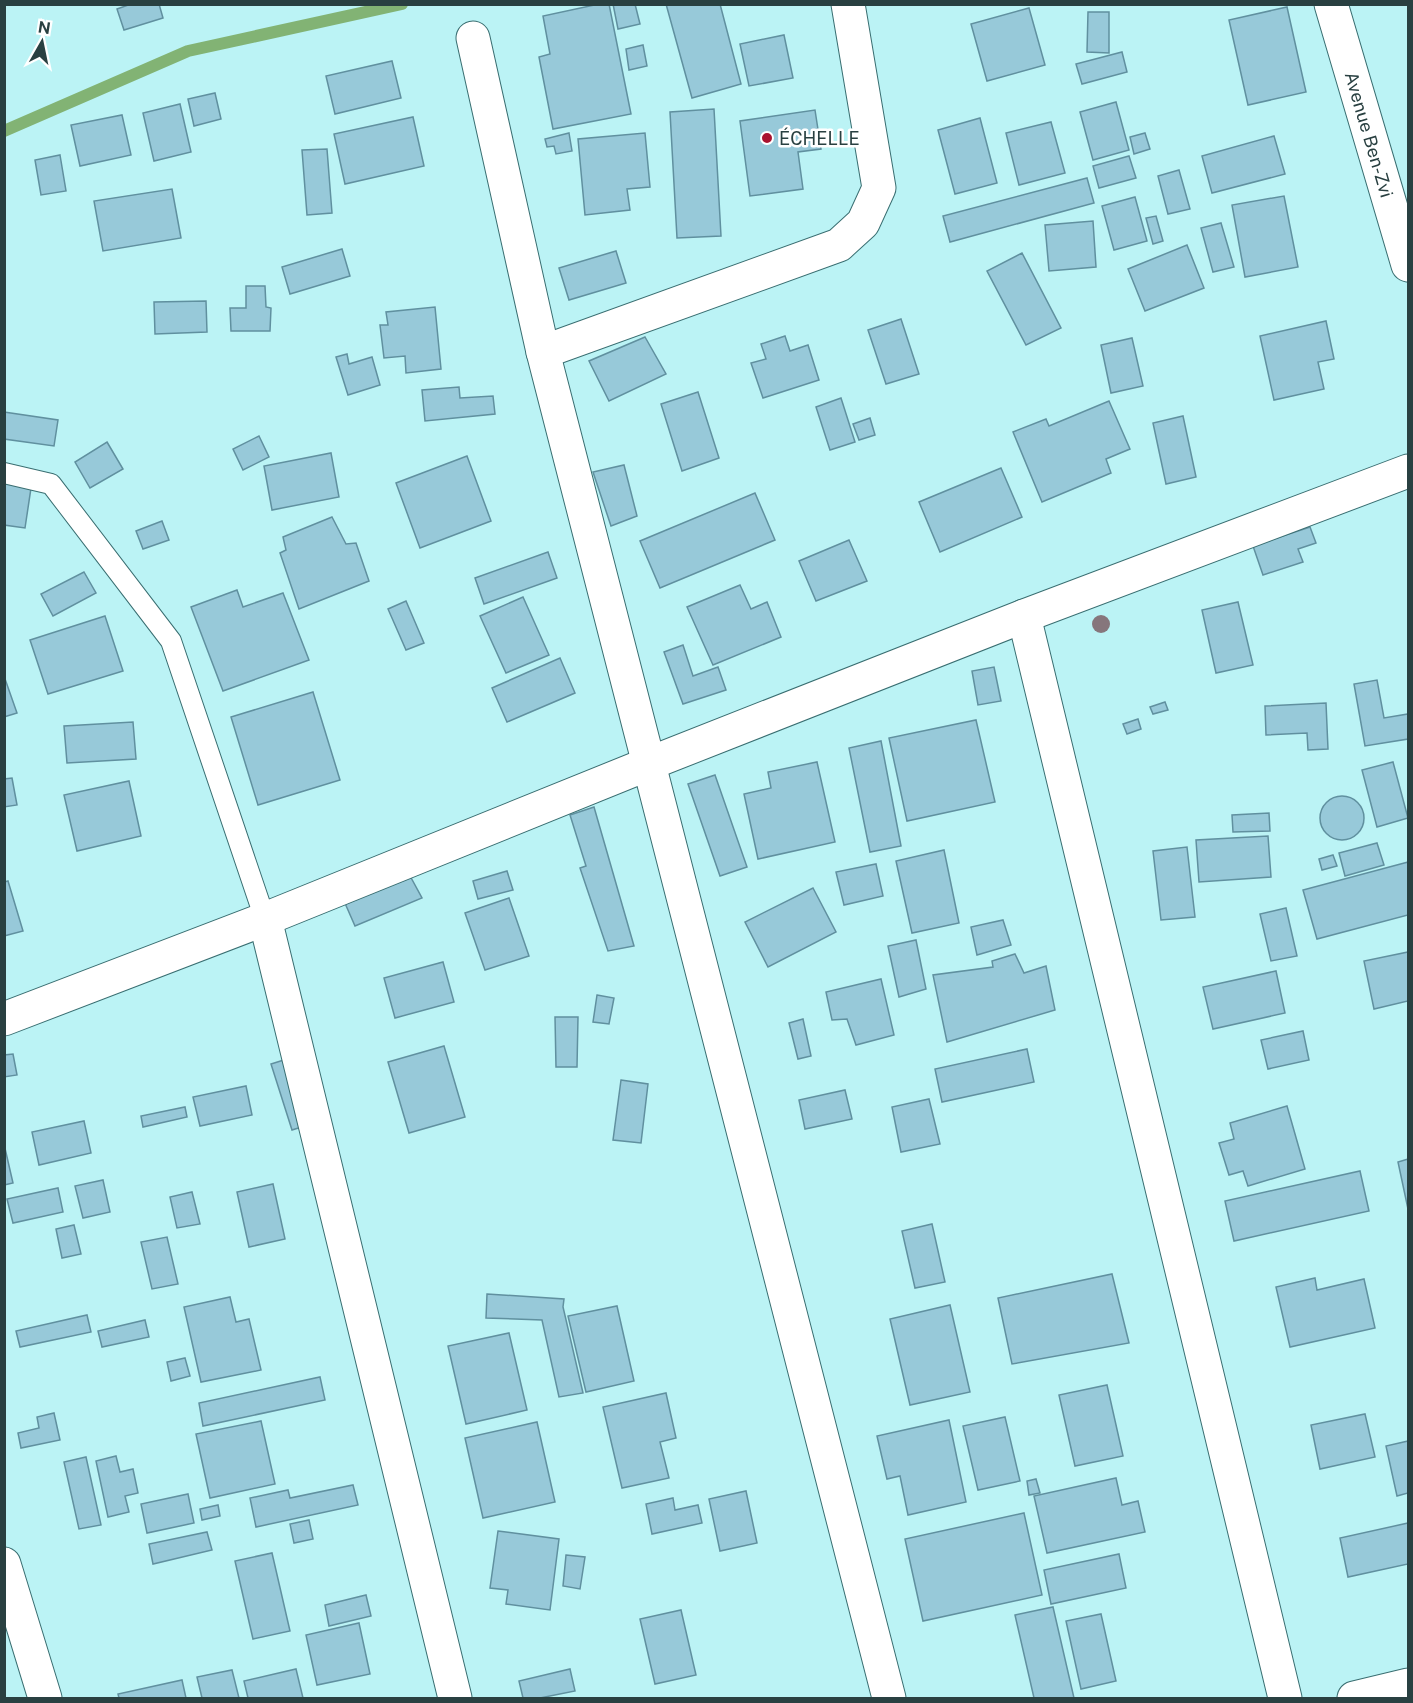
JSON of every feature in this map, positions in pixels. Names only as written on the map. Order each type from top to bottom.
[{"type":"street","points":[[543,352],[839,245],[863,223],[879,188],[848,4]]},
{"type":"street","name":"Avenue Ben-Zvi","points":[[1331,4],[1408,265]]},
{"type":"street","points":[[473,38],[543,352],[890,1698]]},
{"type":"street","points":[[4,1019],[265,919],[648,764],[1024,616],[1408,471]]},
{"type":"street","points":[[1024,616],[1285,1698]]},
{"type":"street","points":[[265,919],[455,1698]]},
{"type":"street","points":[[4,1564],[45,1698]]},
{"type":"street","points":[[1354,1698],[1408,1685]]},
{"type":"lane","points":[[4,473],[51,484],[171,641],[265,919]]},
{"type":"building","points":[[131,4],[159,4],[163,18],[124,30],[117,9]]},
{"type":"building","points":[[609,4],[631,114],[553,129],[539,57],[550,54],[543,16]]},
{"type":"building","points":[[613,4],[635,4],[640,24],[618,29]]},
{"type":"building","points":[[666,4],[720,4],[741,84],[692,98]]},
{"type":"building","points":[[1287,7],[1306,92],[1248,105],[1229,20]]},
{"type":"building","points":[[1029,8],[1045,65],[987,81],[971,24]]},
{"type":"building","points":[[1088,12],[1109,12],[1109,53],[1087,52]]},
{"type":"building","points":[[784,35],[793,78],[749,86],[740,44]]},
{"type":"building","points":[[643,45],[647,66],[629,70],[626,49]]},
{"type":"building","points":[[1122,52],[1127,72],[1082,84],[1076,64]]},
{"type":"building","points":[[392,61],[401,98],[335,114],[326,76]]},
{"type":"building","points":[[215,93],[221,119],[194,126],[188,99]]},
{"type":"building","points":[[1116,102],[1129,150],[1093,160],[1080,112]]},
{"type":"building","points":[[180,104],[191,152],[154,161],[143,113]]},
{"type":"building","points":[[714,109],[721,236],[677,238],[670,112]]},
{"type":"building","points":[[815,110],[821,149],[798,152],[803,189],[750,196],[740,121]]},
{"type":"building","points":[[122,115],[131,155],[80,166],[71,125]]},
{"type":"building","points":[[413,117],[424,166],[345,184],[334,134]]},
{"type":"building","points":[[980,118],[997,183],[955,194],[938,130]]},
{"type":"building","points":[[1051,122],[1065,173],[1019,185],[1006,133]]},
{"type":"building","points":[[569,133],[572,151],[556,154],[554,146],[547,147],[545,139]]},
{"type":"building","points":[[645,133],[650,187],[627,189],[630,210],[585,215],[578,139]]},
{"type":"building","points":[[1145,133],[1150,149],[1134,154],[1130,137]]},
{"type":"building","points":[[1274,136],[1285,174],[1212,193],[1202,156]]},
{"type":"building","points":[[327,149],[332,213],[307,215],[302,150]]},
{"type":"building","points":[[60,155],[66,191],[41,195],[35,160]]},
{"type":"building","points":[[1129,156],[1136,178],[1099,188],[1093,166]]},
{"type":"building","points":[[1179,170],[1190,209],[1168,214],[1158,176]]},
{"type":"building","points":[[1087,178],[1094,203],[950,242],[943,216]]},
{"type":"building","points":[[172,189],[181,238],[103,251],[94,201]]},
{"type":"building","points":[[1284,196],[1298,267],[1245,277],[1232,205]]},
{"type":"building","points":[[1135,197],[1147,241],[1114,250],[1102,206]]},
{"type":"building","points":[[1156,216],[1163,241],[1153,244],[1146,218]]},
{"type":"building","points":[[1093,221],[1096,267],[1049,271],[1045,225]]},
{"type":"building","points":[[1221,223],[1234,267],[1213,272],[1201,228]]},
{"type":"building","points":[[1187,245],[1204,288],[1145,311],[1128,269]]},
{"type":"building","points":[[342,249],[350,276],[290,294],[282,267]]},
{"type":"building","points":[[616,251],[626,283],[569,300],[559,268]]},
{"type":"building","points":[[1022,253],[1061,328],[1026,345],[987,271]]},
{"type":"building","points":[[246,286],[265,286],[266,307],[271,308],[270,331],[231,331],[230,308],[246,308]]},
{"type":"building","points":[[206,301],[207,332],[155,334],[154,302]]},
{"type":"building","points":[[435,307],[441,369],[406,373],[405,356],[384,358],[380,325],[388,325],[386,312]]},
{"type":"building","points":[[901,319],[919,374],[886,384],[868,330]]},
{"type":"building","points":[[1326,321],[1334,359],[1318,362],[1324,389],[1274,400],[1260,336]]},
{"type":"building","points":[[785,336],[790,351],[808,345],[819,380],[763,398],[751,363],[766,359],[761,344]]},
{"type":"building","points":[[645,337],[666,374],[609,401],[589,361]]},
{"type":"building","points":[[1132,338],[1143,386],[1111,393],[1101,345]]},
{"type":"building","points":[[347,354],[349,364],[372,357],[380,385],[348,395],[336,357]]},
{"type":"building","points":[[459,387],[460,398],[493,396],[495,414],[425,421],[422,390]]},
{"type":"building","points":[[698,392],[719,458],[682,471],[661,404]]},
{"type":"building","points":[[841,398],[855,442],[830,450],[816,407]]},
{"type":"building","points":[[1109,401],[1130,449],[1106,459],[1111,473],[1042,502],[1013,432],[1046,419],[1049,426]]},
{"type":"building","points":[[4,412],[58,420],[54,446],[4,439]]},
{"type":"building","points":[[1183,416],[1196,477],[1166,484],[1153,423]]},
{"type":"building","points":[[870,418],[875,435],[859,440],[853,424]]},
{"type":"building","points":[[259,436],[269,457],[243,470],[233,449]]},
{"type":"building","points":[[107,442],[123,469],[90,488],[75,462]]},
{"type":"building","points":[[331,453],[339,497],[272,510],[264,466]]},
{"type":"building","points":[[467,456],[491,521],[420,548],[396,483]]},
{"type":"building","points":[[624,465],[637,516],[611,526],[593,472]]},
{"type":"building","points":[[1001,468],[1022,517],[940,552],[919,502]]},
{"type":"building","points":[[4,483],[31,488],[25,528],[4,525]]},
{"type":"building","points":[[755,493],[775,540],[660,588],[640,541]]},
{"type":"building","points":[[332,517],[346,544],[356,543],[369,581],[299,609],[280,553],[286,550],[283,537]]},
{"type":"building","points":[[162,521],[169,540],[143,549],[136,531]]},
{"type":"building","points":[[1310,527],[1316,543],[1298,549],[1303,562],[1263,575],[1253,546]]},
{"type":"building","points":[[849,540],[867,581],[816,601],[799,561]]},
{"type":"building","points":[[548,552],[557,578],[484,604],[475,578]]},
{"type":"building","points":[[84,572],[96,593],[53,616],[41,594]]},
{"type":"building","points":[[740,585],[751,609],[767,602],[781,637],[713,665],[687,607]]},
{"type":"building","points":[[237,590],[243,607],[283,593],[309,660],[223,691],[191,607]]},
{"type":"building","points":[[523,597],[549,655],[506,673],[480,616]]},
{"type":"building","points":[[406,601],[424,643],[406,650],[388,609]]},
{"type":"building","points":[[1238,602],[1253,665],[1216,673],[1202,610]]},
{"type":"building","points":[[105,616],[123,671],[48,694],[30,640]]},
{"type":"building","points":[[683,645],[693,676],[718,667],[726,690],[683,704],[664,652]]},
{"type":"building","points":[[560,658],[575,693],[507,722],[492,688]]},
{"type":"building","points":[[994,667],[1001,701],[978,705],[972,671]]},
{"type":"building","points":[[4,676],[17,713],[4,717]]},
{"type":"building","points":[[1377,680],[1384,718],[1408,714],[1408,739],[1365,746],[1354,684]]},
{"type":"building","points":[[313,692],[340,780],[258,805],[231,717]]},
{"type":"building","points":[[1165,702],[1168,710],[1153,714],[1150,707]]},
{"type":"building","points":[[1326,703],[1328,749],[1308,750],[1307,733],[1266,735],[1265,706]]},
{"type":"building","points":[[1138,719],[1141,729],[1127,734],[1123,724]]},
{"type":"building","points":[[976,720],[995,802],[907,821],[889,738]]},
{"type":"building","points":[[133,722],[136,759],[67,763],[64,726]]},
{"type":"building","points":[[881,741],[901,846],[870,852],[849,748]]},
{"type":"building","points":[[817,762],[835,842],[758,859],[744,794],[771,788],[768,772]]},
{"type":"building","points":[[1393,762],[1408,818],[1377,827],[1362,770]]},
{"type":"building","points":[[715,775],[747,867],[720,876],[688,784]]},
{"type":"building","points":[[12,778],[17,805],[4,807],[4,779]]},
{"type":"building","points":[[129,781],[141,836],[77,851],[64,795]]},
{"type":"building","points":[[1342,796],[1357,803],[1364,818],[1357,833],[1342,840],[1327,833],[1320,818],[1327,803]]},
{"type":"building","points":[[594,807],[634,946],[608,951],[580,868],[586,866],[570,815]]},
{"type":"building","points":[[1269,813],[1270,831],[1233,832],[1232,815]]},
{"type":"building","points":[[1268,836],[1271,877],[1199,882],[1196,840]]},
{"type":"building","points":[[1377,843],[1384,865],[1345,876],[1339,853]]},
{"type":"building","points":[[1187,847],[1195,917],[1161,920],[1153,851]]},
{"type":"building","points":[[944,850],[959,923],[912,933],[896,861]]},
{"type":"building","points":[[1333,855],[1337,866],[1322,870],[1319,859]]},
{"type":"building","points":[[1408,862],[1408,915],[1317,939],[1303,890]]},
{"type":"building","points":[[876,864],[883,896],[844,905],[836,872]]},
{"type":"building","points":[[507,871],[513,890],[478,899],[473,881]]},
{"type":"building","points":[[409,874],[422,898],[355,926],[344,901]]},
{"type":"building","points":[[8,881],[23,931],[4,936],[4,882]]},
{"type":"building","points":[[813,888],[836,932],[768,967],[745,922]]},
{"type":"building","points":[[509,898],[529,956],[485,970],[465,913]]},
{"type":"building","points":[[1286,908],[1297,956],[1271,961],[1260,914]]},
{"type":"building","points":[[1003,920],[1011,945],[977,955],[971,927]]},
{"type":"building","points":[[916,940],[926,989],[899,997],[888,946]]},
{"type":"building","points":[[1408,952],[1408,1001],[1374,1009],[1364,961]]},
{"type":"building","points":[[1015,954],[1024,973],[1046,966],[1055,1010],[947,1042],[933,975],[993,967],[992,961]]},
{"type":"building","points":[[443,962],[454,1002],[395,1018],[384,978]]},
{"type":"building","points":[[1276,971],[1285,1013],[1213,1029],[1203,987]]},
{"type":"building","points":[[881,979],[894,1035],[856,1045],[847,1019],[832,1020],[826,992]]},
{"type":"building","points":[[597,995],[614,998],[609,1024],[593,1022]]},
{"type":"building","points":[[555,1017],[578,1017],[577,1067],[556,1067]]},
{"type":"building","points":[[803,1019],[811,1056],[798,1059],[789,1023]]},
{"type":"building","points":[[1303,1031],[1309,1060],[1268,1069],[1261,1040]]},
{"type":"building","points":[[444,1046],[465,1117],[409,1133],[388,1062]]},
{"type":"building","points":[[1027,1049],[1034,1082],[942,1102],[935,1069]]},
{"type":"building","points":[[13,1054],[17,1075],[4,1077],[4,1055]]},
{"type":"building","points":[[287,1059],[308,1125],[292,1130],[271,1064]]},
{"type":"building","points":[[621,1080],[648,1084],[641,1143],[613,1140]]},
{"type":"building","points":[[246,1086],[252,1115],[200,1126],[193,1097]]},
{"type":"building","points":[[845,1090],[852,1119],[805,1129],[799,1100]]},
{"type":"building","points":[[929,1099],[940,1144],[901,1152],[892,1107]]},
{"type":"building","points":[[1287,1106],[1305,1169],[1248,1186],[1243,1171],[1229,1175],[1219,1143],[1234,1139],[1230,1123]]},
{"type":"building","points":[[185,1107],[187,1117],[143,1127],[141,1116]]},
{"type":"building","points":[[84,1121],[91,1153],[39,1165],[32,1132]]},
{"type":"building","points":[[4,1144],[13,1183],[4,1185]]},
{"type":"building","points":[[1408,1159],[1408,1209],[1398,1162]]},
{"type":"building","points":[[1360,1171],[1369,1211],[1234,1241],[1225,1201]]},
{"type":"building","points":[[103,1180],[110,1212],[83,1218],[75,1186]]},
{"type":"building","points":[[273,1184],[285,1239],[249,1247],[237,1192]]},
{"type":"building","points":[[58,1188],[63,1212],[13,1223],[7,1199]]},
{"type":"building","points":[[192,1192],[200,1224],[177,1228],[170,1197]]},
{"type":"building","points":[[932,1224],[945,1282],[915,1288],[902,1231]]},
{"type":"building","points":[[74,1225],[81,1254],[62,1258],[56,1229]]},
{"type":"building","points":[[167,1237],[178,1284],[152,1289],[141,1242]]},
{"type":"building","points":[[1112,1274],[1129,1343],[1012,1364],[998,1298]]},
{"type":"building","points":[[1315,1278],[1317,1290],[1364,1279],[1375,1328],[1290,1347],[1276,1287]]},
{"type":"building","points":[[487,1294],[564,1299],[563,1307],[583,1393],[559,1397],[542,1320],[486,1318]]},
{"type":"building","points":[[230,1297],[236,1322],[249,1319],[261,1370],[201,1382],[184,1307]]},
{"type":"building","points":[[950,1305],[970,1392],[910,1405],[890,1319]]},
{"type":"building","points":[[617,1306],[634,1381],[586,1392],[568,1316]]},
{"type":"building","points":[[87,1315],[91,1332],[20,1347],[16,1331]]},
{"type":"building","points":[[145,1320],[149,1337],[102,1347],[98,1331]]},
{"type":"building","points":[[509,1333],[527,1410],[466,1424],[448,1346]]},
{"type":"building","points":[[185,1358],[190,1376],[171,1381],[167,1362]]},
{"type":"building","points":[[320,1377],[325,1400],[203,1426],[199,1403]]},
{"type":"building","points":[[1107,1385],[1123,1456],[1075,1466],[1059,1395]]},
{"type":"building","points":[[666,1393],[676,1438],[660,1442],[669,1478],[622,1488],[603,1407]]},
{"type":"building","points":[[54,1413],[60,1440],[21,1448],[18,1433],[39,1428],[37,1417]]},
{"type":"building","points":[[1365,1414],[1375,1457],[1320,1469],[1311,1425]]},
{"type":"building","points":[[1005,1417],[1020,1481],[978,1490],[963,1426]]},
{"type":"building","points":[[949,1420],[966,1502],[908,1515],[900,1476],[887,1479],[877,1436]]},
{"type":"building","points":[[261,1421],[275,1484],[210,1498],[196,1434]]},
{"type":"building","points":[[537,1422],[555,1502],[483,1518],[465,1438]]},
{"type":"building","points":[[1408,1441],[1408,1493],[1397,1496],[1386,1446]]},
{"type":"building","points":[[116,1456],[120,1472],[133,1469],[138,1493],[125,1496],[129,1512],[108,1517],[96,1461]]},
{"type":"building","points":[[86,1457],[101,1525],[79,1529],[64,1462]]},
{"type":"building","points":[[1116,1478],[1122,1505],[1138,1501],[1145,1532],[1047,1553],[1034,1496]]},
{"type":"building","points":[[1036,1479],[1040,1493],[1029,1495],[1027,1481]]},
{"type":"building","points":[[353,1485],[358,1505],[256,1527],[250,1498],[288,1490],[290,1498]]},
{"type":"building","points":[[746,1491],[757,1543],[720,1551],[709,1499]]},
{"type":"building","points":[[188,1494],[194,1523],[147,1533],[141,1504]]},
{"type":"building","points":[[673,1498],[675,1510],[698,1505],[702,1523],[652,1534],[646,1504]]},
{"type":"building","points":[[218,1505],[220,1516],[202,1520],[200,1509]]},
{"type":"building","points":[[1024,1513],[1042,1595],[923,1621],[905,1539]]},
{"type":"building","points":[[309,1520],[313,1539],[294,1543],[290,1524]]},
{"type":"building","points":[[1408,1523],[1408,1564],[1348,1577],[1340,1538]]},
{"type":"building","points":[[498,1531],[559,1539],[550,1610],[506,1604],[508,1590],[490,1588]]},
{"type":"building","points":[[207,1532],[212,1550],[153,1564],[149,1544]]},
{"type":"building","points":[[272,1553],[290,1631],[253,1639],[235,1561]]},
{"type":"building","points":[[1119,1554],[1126,1588],[1051,1604],[1044,1570]]},
{"type":"building","points":[[566,1555],[585,1557],[580,1589],[563,1586]]},
{"type":"building","points":[[366,1595],[371,1616],[329,1626],[325,1605]]},
{"type":"building","points":[[1053,1607],[1074,1698],[1034,1698],[1015,1615]]},
{"type":"building","points":[[681,1610],[696,1675],[655,1684],[640,1619]]},
{"type":"building","points":[[1101,1614],[1116,1681],[1081,1689],[1066,1621]]},
{"type":"building","points":[[359,1623],[370,1674],[317,1685],[306,1635]]},
{"type":"building","points":[[296,1669],[303,1698],[248,1698],[244,1681]]},
{"type":"building","points":[[570,1669],[575,1691],[540,1698],[523,1698],[519,1681]]},
{"type":"building","points":[[232,1670],[239,1698],[202,1698],[197,1677]]},
{"type":"building","points":[[182,1680],[186,1698],[119,1698],[118,1694]]},
{"type":"waterway","points":[[4,131],[188,51],[402,4]]},
{"type":"place","name":"ÉCHELLE","points":[[767,138]]}]
